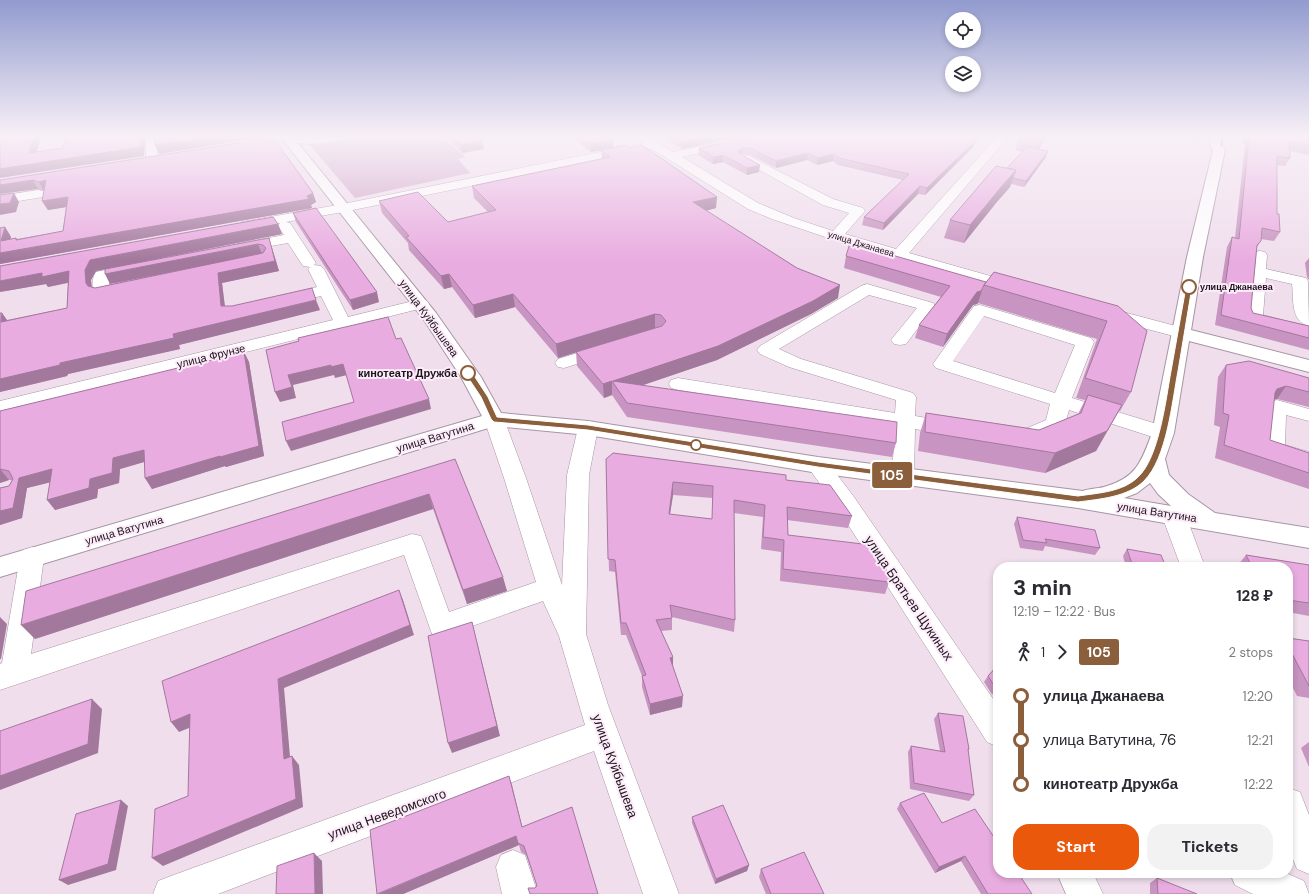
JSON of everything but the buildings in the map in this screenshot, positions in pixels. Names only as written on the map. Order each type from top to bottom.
[{"type":"main road","name":"улица Куйбышева","points":[[319,178],[421,304],[453,348],[484,397],[494,419]]},
{"type":"main road","points":[[1078,499],[1108,495],[1129,487],[1141,480],[1150,469],[1163,433],[1211,178]]},
{"type":"main road","points":[[1181,334],[1309,366]]},
{"type":"main road","name":"улица Ватутина","points":[[0,567],[494,419],[588,428],[818,465],[1078,499],[1309,538]]},
{"type":"main road","points":[[1154,459],[1158,477],[1190,508],[1210,521]]},
{"type":"street","points":[[234,228],[343,208],[492,178]]},
{"type":"street","name":"улица Джанаева","points":[[707,178],[760,209],[802,225],[899,255],[1027,291]]},
{"type":"street","points":[[782,178],[828,202],[858,211],[836,236]]},
{"type":"street","points":[[899,255],[967,178]]},
{"type":"street","points":[[0,200],[38,194]]},
{"type":"street","points":[[281,219],[292,238],[312,266],[343,323]]},
{"type":"street","points":[[231,249],[292,238]]},
{"type":"street","points":[[1260,255],[1254,318],[1309,332]]},
{"type":"street","points":[[140,284],[102,292],[101,275],[147,266]]},
{"type":"street","points":[[1258,272],[1299,274],[1304,317],[1309,321]]},
{"type":"street","points":[[900,340],[928,306],[867,289],[766,350],[795,362],[906,397],[903,477]]},
{"type":"street","points":[[273,301],[326,290]]},
{"type":"street","name":"улица Фрунзе","points":[[0,408],[421,304]]},
{"type":"street","points":[[1012,438],[1020,440],[1055,424],[1061,401],[1085,342],[980,310],[942,364],[1061,401],[1163,433]]},
{"type":"street","points":[[1095,310],[1181,334]]},
{"type":"street","points":[[564,363],[620,345]]},
{"type":"street","points":[[678,384],[966,431]]},
{"type":"street","points":[[1309,415],[1277,406],[1274,449],[1309,460]]},
{"type":"street","name":"улица Куйбышева","points":[[494,419],[515,478],[550,588],[572,636],[593,705],[661,894]]},
{"type":"street","name":"улица Куйбышева","points":[[572,636],[578,475],[588,428]]},
{"type":"street","name":"улица Братьев Щукиных","points":[[818,465],[846,503],[993,724]]},
{"type":"street","points":[[1174,516],[1191,562]]},
{"type":"street","points":[[7,675],[412,543],[440,626],[550,588]]},
{"type":"street","points":[[7,675],[32,557]]},
{"type":"street","name":"улица Неведомского","points":[[171,894],[603,733]]},
{"type":"street","points":[[1293,817],[1309,857]]},
{"type":"street","points":[[1077,878],[1085,894]]},
{"type":"street","points":[[1257,878],[1291,894]]},
{"type":"shaded area","points":[[338,178],[448,178],[355,198]]},
{"type":"bus line","name":"105","points":[[468,373],[484,397],[494,419],[588,428],[818,465],[1078,499],[1108,495],[1129,487],[1141,480],[1150,469],[1163,433],[1189,287]]},
{"type":"place","name":"улица Джанаева","points":[[1189,287]]},
{"type":"place","name":"кинотеатр Дружба","points":[[468,373]]}]
